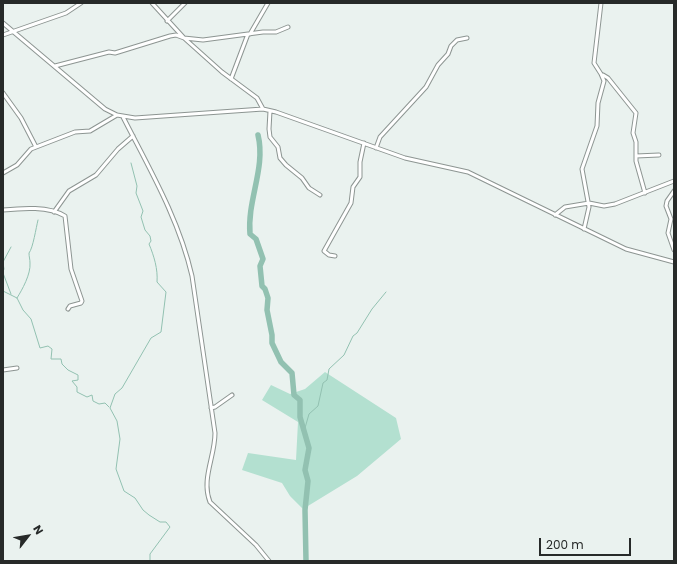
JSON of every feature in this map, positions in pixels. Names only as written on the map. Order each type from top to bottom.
[{"type":"street","points":[[3,35],[66,13],[81,3]]},
{"type":"street","points":[[152,3],[184,38],[257,98],[262,109]]},
{"type":"street","points":[[167,21],[185,3]]},
{"type":"street","points":[[232,79],[249,34],[268,3]]},
{"type":"street","points":[[601,3],[594,60],[595,68],[608,78],[636,113],[633,133],[636,138],[636,156],[645,193]]},
{"type":"street","points":[[3,23],[105,109],[117,115],[123,117],[148,117],[262,109],[270,111],[405,158],[468,172],[626,248],[674,261],[674,256]]},
{"type":"street","points":[[54,66],[109,52],[115,53],[170,36],[176,35],[184,38],[203,40],[276,32],[288,27]]},
{"type":"street","points":[[376,148],[380,137],[426,87],[432,73],[448,54],[451,46],[457,40],[467,38]]},
{"type":"street","points":[[584,229],[589,203],[582,173],[598,126],[598,103],[604,81],[601,74]]},
{"type":"street","points":[[3,93],[21,118],[36,147]]},
{"type":"street","points":[[270,111],[268,129],[270,137],[278,148],[280,158],[302,178],[306,186],[320,195]]},
{"type":"street","points":[[3,173],[17,165],[31,149],[75,132],[90,131],[117,115]]},
{"type":"street","points":[[123,117],[158,185],[187,254],[194,286],[211,408],[216,433],[215,445],[207,481],[207,494],[210,502],[256,545],[269,561]]},
{"type":"street","points":[[54,212],[69,191],[96,175],[118,149],[133,136]]},
{"type":"street","points":[[335,256],[325,253],[325,248],[344,219],[351,203],[352,187],[360,177],[360,162],[364,144]]},
{"type":"street","points":[[636,156],[659,155]]},
{"type":"street","points":[[556,214],[566,207],[589,203],[607,206],[674,181]]},
{"type":"street","points":[[674,191],[666,201],[666,206],[671,220],[668,233],[674,250]]},
{"type":"street","points":[[3,210],[22,208],[54,212],[64,215],[66,218],[67,249],[71,270],[82,300],[81,303],[70,306],[68,309]]},
{"type":"street","points":[[3,370],[17,368]]},
{"type":"street","points":[[211,408],[215,407],[232,395]]},
{"type":"green space","points":[[325,372],[396,418],[401,439],[357,476],[303,509],[290,496],[282,483],[242,470],[248,453],[296,460],[298,422],[262,400],[271,385],[290,394],[305,389]]},
{"type":"waterway","points":[[258,135],[260,160],[251,209],[250,234],[256,239],[263,259],[260,266],[262,286],[265,289],[268,298],[267,310],[272,343],[281,362],[292,373],[294,395],[300,400],[300,417],[309,448],[305,470],[308,481],[305,510],[306,561]]},
{"type":"waterway","points":[[131,163],[137,186],[136,193],[143,211],[141,217],[145,230],[150,236],[151,241],[149,244],[157,272],[157,282],[166,292],[161,332],[151,338],[122,388],[115,394],[110,408],[117,421],[120,439],[116,469],[124,491],[135,498],[143,510],[149,515],[160,522],[166,522],[170,527],[150,554],[150,561]]},
{"type":"waterway","points":[[17,298],[28,277],[30,267],[29,253],[38,220]]},
{"type":"waterway","points":[[3,262],[11,247]]},
{"type":"waterway","points":[[3,263],[3,272]]},
{"type":"waterway","points":[[3,273],[11,294]]},
{"type":"waterway","points":[[3,291],[17,298],[23,310],[31,319],[40,348],[48,346],[52,349],[51,359],[61,359],[62,364],[68,370],[78,375],[78,380],[72,381],[77,387],[77,392],[87,397],[92,395],[93,401],[99,404],[105,403],[109,407]]},
{"type":"waterway","points":[[305,428],[309,414],[318,406],[323,383],[327,380],[329,369],[344,355],[353,336],[357,333],[372,309],[386,292]]}]
